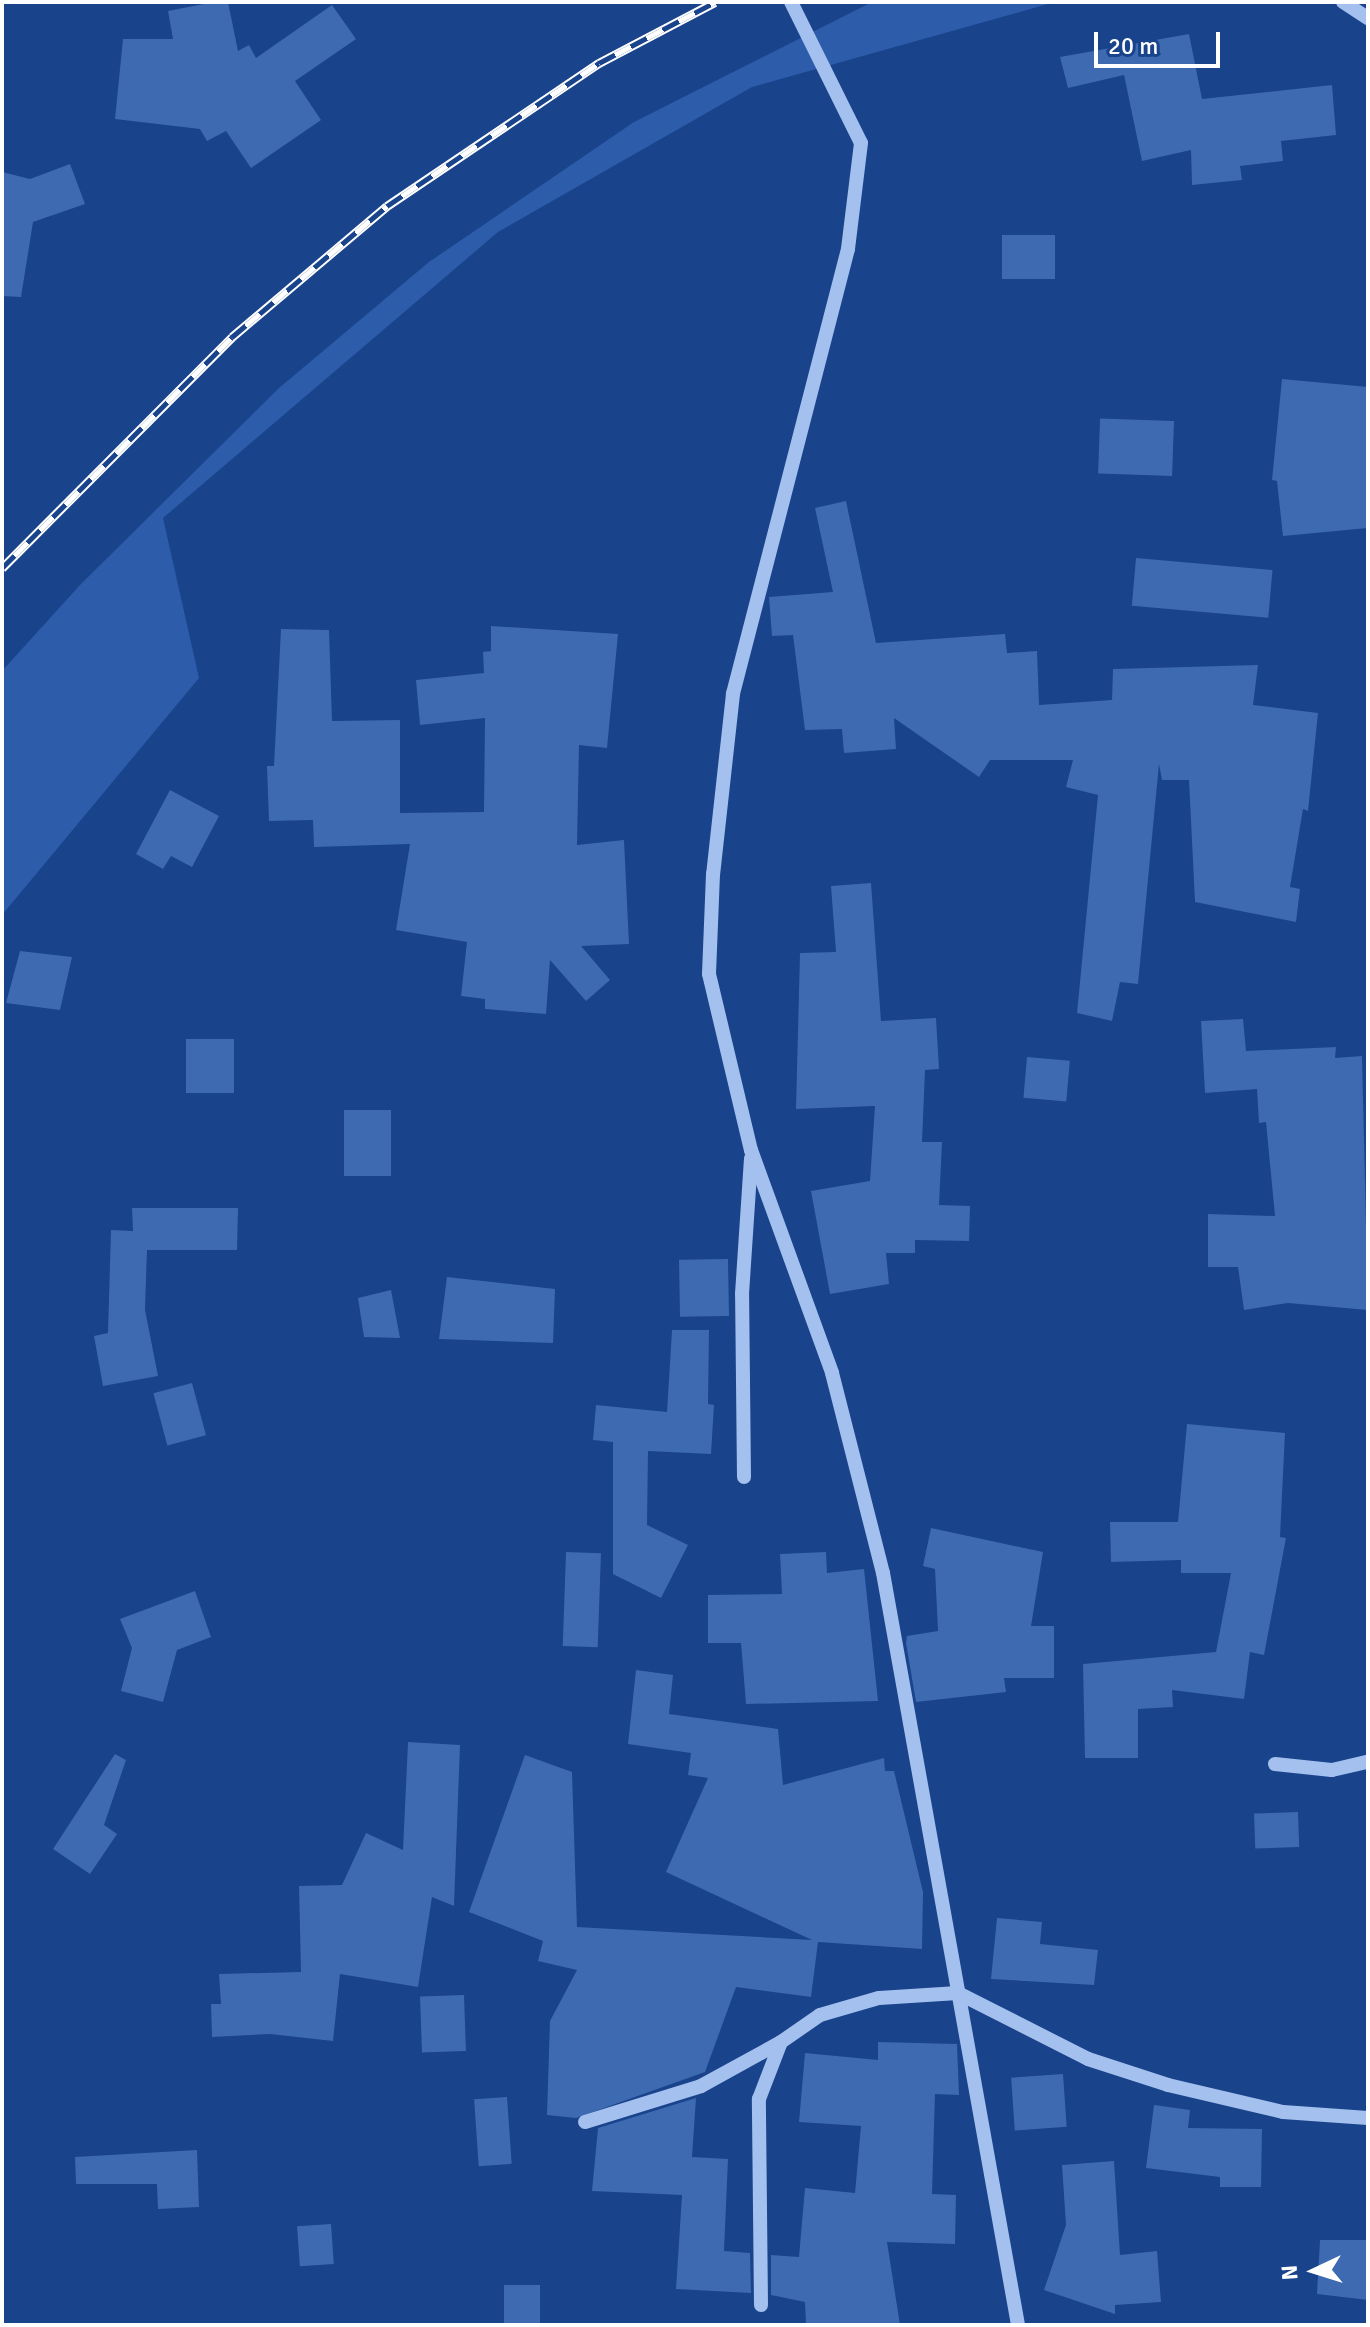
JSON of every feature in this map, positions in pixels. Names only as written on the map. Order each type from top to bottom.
[{"type":"street","points":[[1343,2],[1368,18]]},
{"type":"street","points":[[795,3],[861,143],[848,249],[733,694],[714,859],[709,974],[751,1150],[832,1373],[883,1573],[1018,2325]]},
{"type":"street","points":[[744,1477],[742,1294],[751,1150]]},
{"type":"street","points":[[1275,1764],[1332,1770],[1368,1762]]},
{"type":"street","points":[[585,2122],[701,2086],[781,2042],[820,2015],[879,1998],[958,1993],[1088,2059],[1168,2085],[1283,2112],[1368,2118]]},
{"type":"street","points":[[761,2305],[759,2099],[781,2042]]},
{"type":"shaded area","points":[[872,2],[1055,2],[752,87],[498,232],[163,518],[199,678],[2,915],[2,671],[80,585],[279,388],[429,262],[634,122]]},
{"type":"building","points":[[228,2],[238,51],[249,45],[256,58],[332,5],[356,39],[295,81],[321,120],[251,168],[226,131],[207,141],[200,129],[115,119],[123,39],[173,39],[168,11]]},
{"type":"building","points":[[1189,34],[1202,99],[1332,85],[1336,135],[1281,141],[1283,161],[1240,166],[1242,180],[1192,185],[1191,150],[1142,161],[1124,75],[1068,88],[1060,57]]},
{"type":"building","points":[[70,164],[85,204],[33,222],[21,297],[2,296],[2,172],[30,179]]},
{"type":"building","points":[[1002,235],[1055,235],[1055,279],[1002,279]]},
{"type":"building","points":[[1282,379],[1368,387],[1368,528],[1283,536],[1277,481],[1272,480]]},
{"type":"building","points":[[1100,418],[1174,421],[1172,476],[1098,473]]},
{"type":"building","points":[[846,501],[876,643],[1005,634],[1007,653],[1037,651],[1039,705],[1112,700],[1113,669],[1258,665],[1253,705],[1318,713],[1308,811],[1303,809],[1290,887],[1300,889],[1296,922],[1195,902],[1189,780],[1162,780],[1159,764],[1138,984],[1120,982],[1112,1021],[1077,1013],[1098,795],[1066,787],[1073,760],[990,760],[979,777],[894,718],[896,749],[844,753],[842,729],[805,730],[793,635],[772,636],[769,597],[833,592],[815,508]]},
{"type":"building","points":[[1136,558],[1272,570],[1268,618],[1132,606]]},
{"type":"building","points":[[491,626],[618,634],[607,748],[579,745],[577,845],[624,840],[629,944],[581,946],[610,980],[586,1001],[550,960],[546,1014],[485,1009],[485,999],[461,996],[467,942],[396,930],[410,844],[314,847],[313,820],[269,821],[267,766],[274,766],[281,629],[329,630],[332,721],[400,720],[400,813],[484,812],[485,718],[420,725],[416,680],[484,673],[483,652],[491,651]]},
{"type":"building","points":[[170,790],[219,816],[192,867],[171,856],[163,869],[136,854]]},
{"type":"building","points":[[871,883],[881,1021],[936,1018],[939,1069],[925,1070],[922,1142],[942,1142],[939,1205],[970,1206],[969,1241],[915,1240],[915,1253],[886,1253],[889,1284],[830,1294],[811,1191],[870,1181],[875,1106],[796,1109],[800,953],[836,952],[831,886]]},
{"type":"building","points":[[20,951],[72,957],[60,1010],[6,1003]]},
{"type":"building","points":[[1243,1019],[1246,1051],[1336,1047],[1335,1058],[1362,1056],[1368,1310],[1288,1303],[1244,1310],[1238,1267],[1208,1267],[1208,1214],[1275,1216],[1266,1122],[1259,1123],[1257,1089],[1205,1093],[1201,1021]]},
{"type":"building","points":[[186,1039],[234,1039],[234,1093],[186,1093]]},
{"type":"building","points":[[1027,1057],[1070,1061],[1066,1102],[1023,1098]]},
{"type":"building","points":[[344,1110],[391,1110],[391,1176],[344,1176]]},
{"type":"building","points":[[132,1208],[238,1208],[237,1250],[147,1250],[145,1310],[158,1376],[103,1386],[94,1336],[108,1333],[111,1230],[133,1231]]},
{"type":"building","points":[[728,1259],[729,1316],[680,1317],[679,1260]]},
{"type":"building","points":[[447,1277],[555,1289],[553,1343],[439,1339]]},
{"type":"building","points":[[391,1290],[400,1338],[364,1337],[358,1298]]},
{"type":"building","points":[[672,1330],[709,1330],[708,1404],[714,1405],[711,1454],[648,1451],[647,1525],[688,1545],[661,1598],[613,1574],[613,1442],[593,1440],[596,1405],[667,1412]]},
{"type":"building","points":[[192,1383],[206,1435],[167,1446],[153,1393]]},
{"type":"building","points":[[1187,1424],[1285,1433],[1280,1537],[1286,1538],[1264,1655],[1250,1652],[1244,1699],[1172,1690],[1173,1707],[1138,1709],[1138,1758],[1085,1758],[1083,1664],[1216,1652],[1231,1573],[1181,1573],[1181,1560],[1111,1562],[1110,1522],[1178,1522]]},
{"type":"building","points":[[931,1528],[1043,1552],[1031,1626],[1054,1626],[1054,1678],[1004,1678],[1006,1692],[916,1702],[907,1636],[938,1631],[935,1569],[923,1566]]},
{"type":"building","points":[[566,1552],[601,1553],[598,1647],[563,1646]]},
{"type":"building","points":[[826,1552],[827,1573],[864,1569],[878,1701],[746,1704],[741,1643],[708,1643],[708,1595],[782,1594],[780,1554]]},
{"type":"building","points":[[195,1591],[211,1637],[177,1650],[163,1702],[121,1691],[132,1648],[120,1619]]},
{"type":"building","points":[[636,1670],[673,1675],[669,1714],[778,1729],[783,1785],[884,1758],[885,1771],[894,1771],[923,1892],[922,1949],[818,1942],[811,1997],[736,1987],[705,2072],[576,2118],[547,2115],[550,2021],[577,1970],[538,1961],[543,1941],[469,1912],[525,1755],[572,1772],[577,1927],[812,1940],[666,1872],[708,1778],[688,1775],[691,1753],[628,1744]]},
{"type":"building","points":[[408,1742],[460,1745],[454,1906],[432,1897],[418,1987],[340,1974],[333,2041],[270,2034],[212,2037],[211,2004],[221,2004],[219,1974],[301,1972],[299,1886],[342,1885],[366,1833],[403,1850]]},
{"type":"building","points":[[115,1754],[126,1760],[104,1825],[117,1834],[90,1874],[53,1849]]},
{"type":"building","points":[[1298,1812],[1299,1847],[1255,1849],[1254,1814]]},
{"type":"building","points":[[997,1918],[1042,1922],[1040,1944],[1098,1950],[1094,1985],[991,1979]]},
{"type":"building","points":[[464,1995],[466,2051],[422,2053],[420,1997]]},
{"type":"building","points":[[878,2042],[957,2044],[959,2095],[935,2094],[932,2194],[956,2195],[955,2244],[887,2242],[900,2325],[806,2325],[805,2302],[771,2295],[771,2255],[799,2257],[805,2188],[855,2193],[861,2126],[799,2122],[805,2053],[878,2060]]},
{"type":"building","points":[[1063,2074],[1067,2127],[1015,2130],[1011,2078]]},
{"type":"building","points":[[507,2097],[512,2164],[479,2166],[474,2099]]},
{"type":"building","points":[[696,2098],[692,2157],[728,2159],[724,2251],[750,2253],[751,2293],[676,2289],[682,2195],[592,2191],[598,2128]]},
{"type":"building","points":[[1154,2105],[1190,2110],[1188,2128],[1262,2129],[1261,2187],[1220,2187],[1220,2177],[1146,2168]]},
{"type":"building","points":[[197,2150],[199,2207],[158,2209],[157,2184],[76,2184],[75,2157]]},
{"type":"building","points":[[1114,2161],[1120,2255],[1157,2251],[1161,2302],[1115,2305],[1115,2314],[1044,2290],[1066,2225],[1062,2165]]},
{"type":"building","points":[[331,2224],[334,2264],[300,2266],[297,2226]]},
{"type":"building","points":[[1320,2240],[1368,2240],[1368,2300],[1317,2294]]},
{"type":"building","points":[[504,2285],[540,2285],[540,2325],[504,2325]]},
{"type":"railway","points":[[2,568],[232,337],[387,206],[599,63],[715,2]]}]
